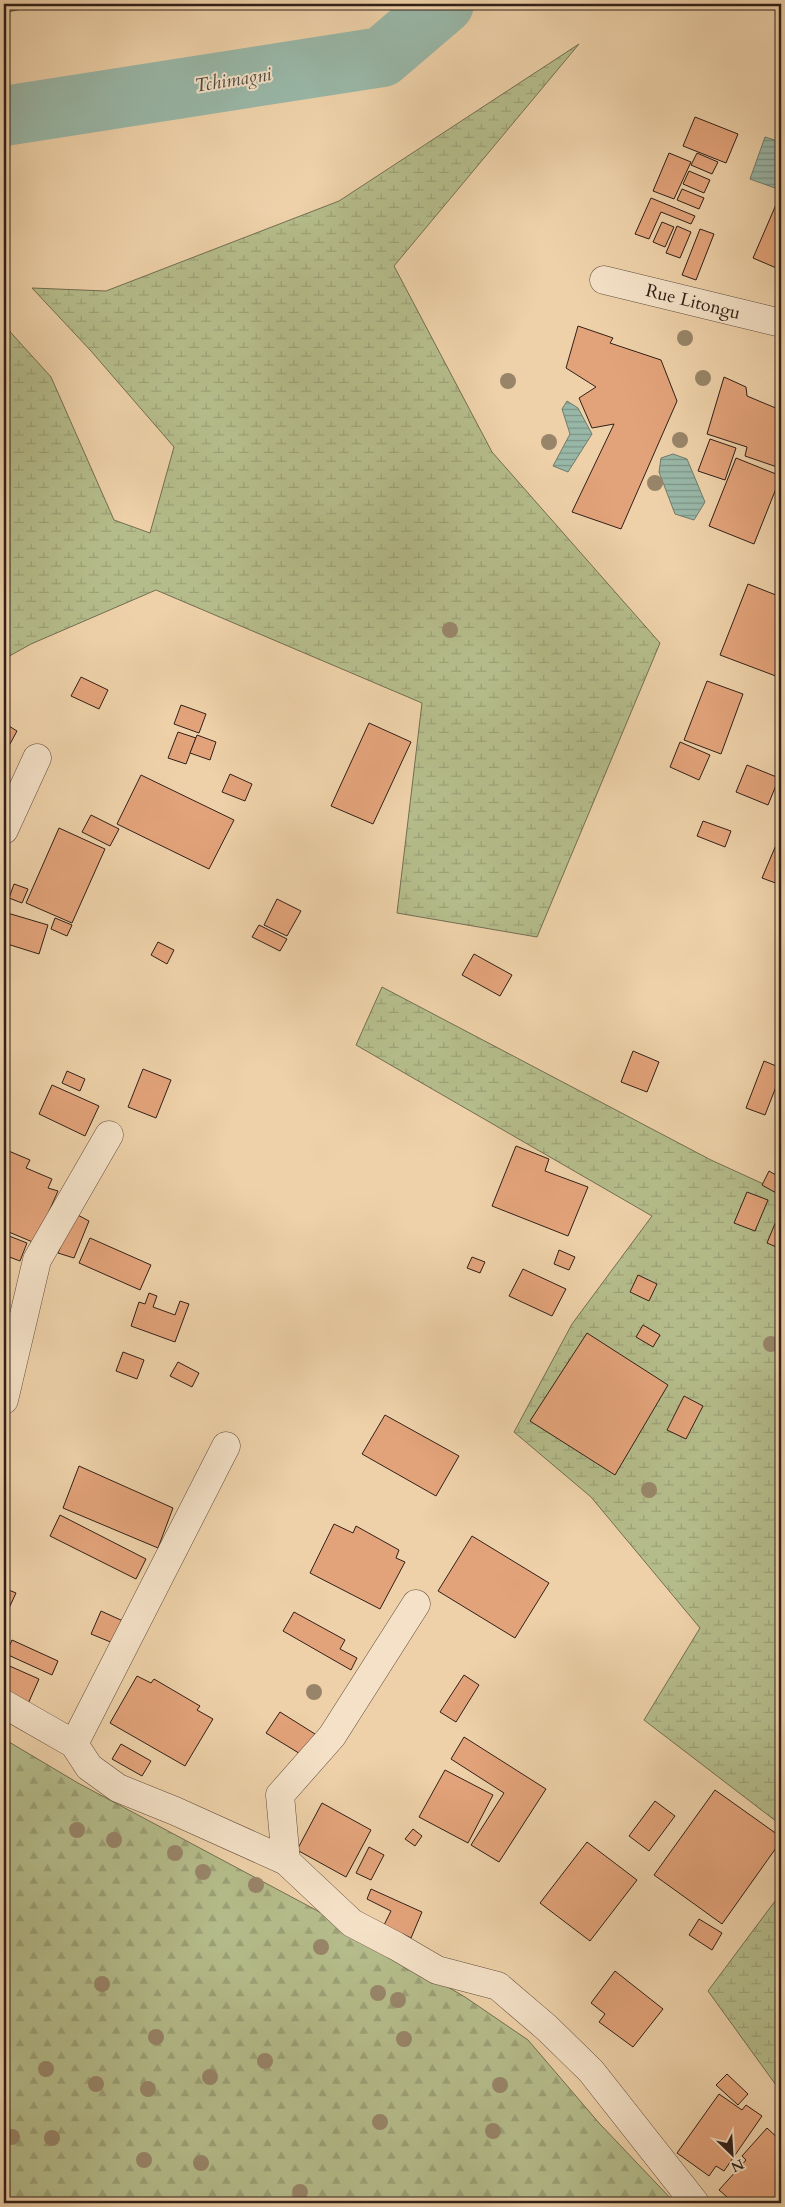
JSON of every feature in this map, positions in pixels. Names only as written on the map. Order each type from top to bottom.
[{"type":"street","name":"Rue Litongu","points":[[604,280],[781,323]]},
{"type":"street","points":[[4,830],[37,758]]},
{"type":"street","points":[[4,1400],[37,1260],[110,1135]]},
{"type":"street","points":[[74,1744],[226,1446]]},
{"type":"street","points":[[286,1861],[280,1795],[332,1736],[416,1604]]},
{"type":"street","points":[[4,1704],[74,1744],[89,1767],[118,1788],[175,1811],[286,1861],[352,1923],[437,1970],[498,1986],[547,2028],[591,2071],[695,2203]]},
{"type":"green space","points":[[4,4],[43,4],[4,13]]},
{"type":"green space","points":[[579,44],[394,266],[492,452],[660,643],[537,937],[397,913],[422,703],[156,590],[31,644],[4,659],[4,325],[51,377],[114,520],[150,533],[174,447],[91,351],[32,288],[106,291],[339,201]]},
{"type":"green space","points":[[382,987],[711,1160],[781,1192],[781,1825],[644,1720],[700,1628],[591,1497],[514,1432],[572,1324],[652,1216],[356,1045]]},
{"type":"green space","points":[[4,1739],[78,1783],[316,1910],[465,1997],[528,2040],[599,2123],[675,2203],[4,2203]]},
{"type":"green space","points":[[781,1893],[781,2092],[708,1991]]},
{"type":"shaded area","points":[[765,137],[781,142],[781,171],[775,188],[750,179]]},
{"type":"shaded area","points":[[567,401],[578,408],[592,434],[568,472],[553,466],[570,434],[562,409]]},
{"type":"shaded area","points":[[673,454],[687,459],[705,502],[694,520],[675,514],[659,472],[661,458]]},
{"type":"building","points":[[695,117],[738,134],[726,163],[683,146]]},
{"type":"building","points":[[669,153],[691,162],[674,199],[653,191]]},
{"type":"building","points":[[697,153],[718,162],[712,174],[691,165]]},
{"type":"building","points":[[689,171],[710,180],[704,193],[683,184]]},
{"type":"building","points":[[682,189],[704,198],[699,209],[677,200]]},
{"type":"building","points":[[781,193],[781,270],[753,258]]},
{"type":"building","points":[[651,198],[695,216],[691,224],[661,212],[649,239],[635,234]]},
{"type":"building","points":[[662,222],[674,227],[665,247],[653,242]]},
{"type":"building","points":[[677,226],[691,232],[680,258],[666,253]]},
{"type":"building","points":[[700,229],[714,234],[696,280],[682,275]]},
{"type":"building","points":[[578,326],[613,338],[610,343],[661,360],[677,401],[621,529],[572,512],[614,424],[592,428],[579,398],[596,387],[566,368]]},
{"type":"building","points":[[724,377],[746,387],[747,396],[778,409],[781,416],[780,468],[745,456],[747,447],[707,434]]},
{"type":"building","points":[[710,439],[736,448],[725,480],[698,471]]},
{"type":"building","points":[[736,458],[781,476],[754,544],[709,526]]},
{"type":"building","points":[[748,584],[781,597],[781,678],[720,655]]},
{"type":"building","points":[[81,677],[108,690],[99,709],[71,696]]},
{"type":"building","points":[[707,681],[743,694],[721,754],[684,740]]},
{"type":"building","points":[[181,705],[206,714],[199,733],[174,724]]},
{"type":"building","points":[[4,723],[17,731],[4,755]]},
{"type":"building","points":[[369,723],[411,742],[373,824],[331,806]]},
{"type":"building","points":[[178,732],[196,738],[186,764],[168,758]]},
{"type":"building","points":[[197,735],[216,742],[210,760],[190,753]]},
{"type":"building","points":[[680,742],[710,755],[699,780],[670,767]]},
{"type":"building","points":[[747,765],[779,778],[768,805],[736,792]]},
{"type":"building","points":[[230,774],[252,784],[245,801],[222,792]]},
{"type":"building","points":[[141,775],[234,820],[209,869],[117,824]]},
{"type":"building","points":[[91,815],[119,829],[110,846],[82,832]]},
{"type":"building","points":[[703,821],[731,831],[725,847],[697,836]]},
{"type":"building","points":[[59,828],[105,849],[72,923],[26,903]]},
{"type":"building","points":[[776,845],[781,847],[781,885],[762,878]]},
{"type":"building","points":[[14,884],[28,889],[22,903],[9,898]]},
{"type":"building","points":[[277,899],[301,911],[287,936],[264,925]]},
{"type":"building","points":[[4,912],[48,925],[39,954],[4,943]]},
{"type":"building","points":[[55,918],[72,925],[67,936],[51,929]]},
{"type":"building","points":[[259,925],[287,939],[280,951],[252,937]]},
{"type":"building","points":[[158,942],[174,950],[167,964],[151,955]]},
{"type":"building","points":[[474,954],[512,975],[500,996],[462,975]]},
{"type":"building","points":[[633,1051],[659,1062],[647,1092],[621,1082]]},
{"type":"building","points":[[764,1061],[781,1068],[781,1074],[765,1115],[746,1108]]},
{"type":"building","points":[[143,1069],[171,1080],[156,1118],[128,1107]]},
{"type":"building","points":[[67,1071],[85,1079],[80,1091],[62,1083]]},
{"type":"building","points":[[52,1085],[99,1106],[85,1136],[39,1114]]},
{"type":"building","points":[[516,1146],[549,1159],[545,1171],[588,1187],[568,1236],[492,1206]]},
{"type":"building","points":[[4,1149],[30,1160],[26,1168],[52,1179],[48,1188],[58,1191],[35,1243],[4,1230]]},
{"type":"building","points":[[769,1171],[781,1178],[781,1188],[778,1194],[762,1185]]},
{"type":"building","points":[[747,1192],[768,1200],[755,1231],[734,1223]]},
{"type":"building","points":[[781,1209],[781,1249],[767,1243]]},
{"type":"building","points":[[74,1213],[89,1221],[74,1258],[58,1253]]},
{"type":"building","points":[[4,1234],[27,1243],[20,1261],[4,1255]]},
{"type":"building","points":[[90,1238],[151,1265],[140,1290],[79,1263]]},
{"type":"building","points":[[559,1250],[575,1257],[569,1270],[554,1264]]},
{"type":"building","points":[[472,1257],[485,1262],[480,1273],[467,1268]]},
{"type":"building","points":[[523,1269],[566,1289],[552,1316],[509,1296]]},
{"type":"building","points":[[638,1275],[657,1284],[649,1301],[630,1292]]},
{"type":"building","points":[[149,1293],[157,1296],[153,1307],[175,1315],[180,1301],[189,1304],[175,1342],[131,1326],[139,1302],[145,1304]]},
{"type":"building","points":[[643,1325],[660,1335],[653,1347],[636,1337]]},
{"type":"building","points":[[587,1333],[668,1385],[615,1475],[530,1421]]},
{"type":"building","points":[[123,1352],[144,1360],[137,1379],[116,1371]]},
{"type":"building","points":[[178,1362],[199,1373],[192,1387],[170,1376]]},
{"type":"building","points":[[684,1396],[703,1406],[686,1439],[667,1430]]},
{"type":"building","points":[[385,1415],[459,1456],[436,1496],[362,1454]]},
{"type":"building","points":[[79,1466],[173,1508],[158,1548],[63,1508]]},
{"type":"building","points":[[60,1515],[146,1559],[136,1579],[50,1536]]},
{"type":"building","points":[[334,1524],[353,1533],[356,1526],[399,1550],[396,1558],[405,1562],[380,1609],[310,1573]]},
{"type":"building","points":[[472,1536],[549,1583],[515,1638],[438,1591]]},
{"type":"building","points":[[4,1588],[16,1593],[4,1619]]},
{"type":"building","points":[[101,1611],[123,1621],[113,1643],[91,1634]]},
{"type":"building","points":[[294,1612],[345,1640],[340,1649],[357,1658],[351,1670],[283,1631]]},
{"type":"building","points":[[12,1640],[58,1661],[52,1675],[6,1654]]},
{"type":"building","points":[[5,1664],[39,1679],[27,1706],[4,1696]]},
{"type":"building","points":[[464,1675],[479,1685],[456,1722],[440,1712]]},
{"type":"building","points":[[137,1676],[151,1683],[154,1679],[200,1706],[197,1710],[213,1719],[185,1766],[110,1723]]},
{"type":"building","points":[[280,1712],[315,1734],[302,1755],[266,1733]]},
{"type":"building","points":[[464,1737],[546,1789],[499,1862],[471,1845],[504,1793],[451,1759]]},
{"type":"building","points":[[121,1744],[151,1761],[142,1776],[112,1759]]},
{"type":"building","points":[[445,1770],[493,1795],[468,1843],[419,1817]]},
{"type":"building","points":[[715,1790],[781,1837],[781,1841],[722,1924],[654,1875]]},
{"type":"building","points":[[655,1801],[675,1816],[649,1851],[629,1836]]},
{"type":"building","points":[[322,1803],[371,1830],[346,1877],[297,1850]]},
{"type":"building","points":[[413,1829],[422,1836],[415,1846],[405,1839]]},
{"type":"building","points":[[587,1842],[637,1880],[590,1941],[540,1903]]},
{"type":"building","points":[[369,1847],[384,1855],[371,1880],[356,1873]]},
{"type":"building","points":[[371,1889],[422,1912],[411,1938],[384,1925],[391,1911],[367,1899]]},
{"type":"building","points":[[699,1919],[722,1933],[712,1950],[689,1935]]},
{"type":"building","points":[[615,1971],[663,2009],[633,2047],[599,2022],[605,2014],[591,2003]]},
{"type":"building","points":[[727,2074],[748,2094],[738,2105],[716,2085]]},
{"type":"building","points":[[719,2094],[742,2110],[746,2105],[762,2116],[724,2171],[716,2166],[709,2176],[677,2153]]},
{"type":"building","points":[[767,2128],[781,2141],[781,2203],[734,2203],[719,2190],[746,2160],[742,2156]]},
{"type":"waterway","name":"Tchimagni","points":[[4,116],[382,57],[444,4]]}]
